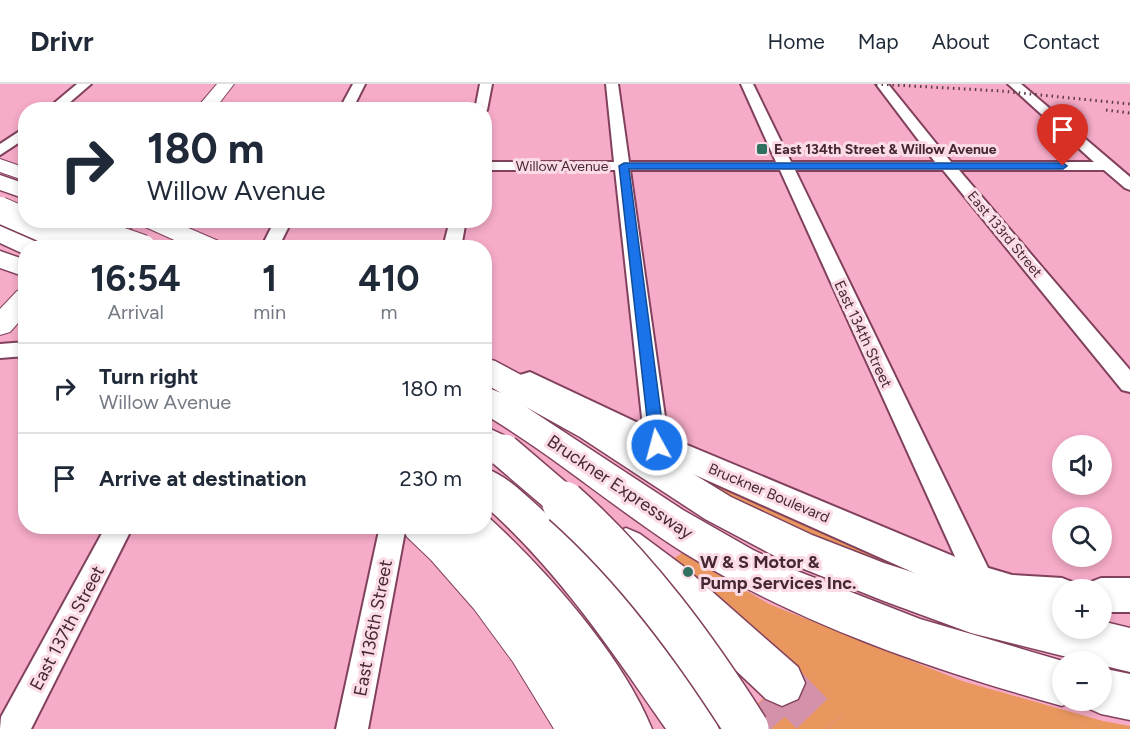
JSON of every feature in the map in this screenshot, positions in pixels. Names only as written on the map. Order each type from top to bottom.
[{"type":"main road","points":[[211,102],[226,84]]},
{"type":"main road","points":[[0,165],[18,172]]},
{"type":"main road","points":[[0,182],[18,189]]},
{"type":"main road","points":[[0,199],[18,205]]},
{"type":"main road","points":[[0,210],[18,218]]},
{"type":"main road","points":[[0,219],[18,228]]},
{"type":"main road","points":[[19,228],[44,240]]},
{"type":"main road","points":[[41,228],[69,240]]},
{"type":"main road","points":[[86,228],[120,240]]},
{"type":"main road","points":[[81,240],[92,228]]},
{"type":"main road","points":[[116,228],[126,240]]},
{"type":"main road","points":[[167,228],[195,240]]},
{"type":"main road","points":[[0,233],[18,242]]},
{"type":"main road","points":[[0,243],[18,255]]},
{"type":"main road","points":[[0,259],[18,265]]},
{"type":"main road","points":[[0,286],[18,295]]},
{"type":"main road","points":[[0,326],[18,306]]},
{"type":"main road","points":[[492,373],[582,423],[718,508],[798,548],[873,578],[960,608],[1130,650]]},
{"type":"main road","name":"Bruckner Expressway","points":[[492,403],[525,422],[660,516],[729,558],[791,588],[865,619],[967,657],[1052,679]]},
{"type":"main road","points":[[492,445],[527,469],[583,518],[665,613],[727,696],[761,707]]},
{"type":"main road","points":[[492,454],[607,531],[668,579],[761,707]]},
{"type":"main road","points":[[492,480],[572,541],[632,591],[761,707]]},
{"type":"main road","points":[[492,490],[543,536],[571,566],[632,641],[695,729]]},
{"type":"main road","points":[[429,534],[460,562],[492,598],[529,647],[580,729]]},
{"type":"main road","points":[[479,534],[515,571],[555,620],[611,700],[628,729]]},
{"type":"main road","points":[[1112,693],[1130,697]]},
{"type":"street","points":[[62,102],[85,84]]},
{"type":"street","points":[[349,102],[359,84]]},
{"type":"street","points":[[483,102],[486,84]]},
{"type":"street","points":[[612,84],[657,445]]},
{"type":"street","name":"East 134th Street","points":[[747,84],[981,583]]},
{"type":"street","name":"East 133rd Street","points":[[882,84],[1130,384]]},
{"type":"street","points":[[1014,84],[1130,185]]},
{"type":"street","points":[[0,151],[18,137]]},
{"type":"street","name":"Willow Avenue","points":[[492,166],[1108,166]]},
{"type":"street","points":[[0,351],[18,350]]},
{"type":"street","name":"Bruckner Boulevard","points":[[492,367],[565,398],[657,445],[981,583],[1012,592],[1052,595]]},
{"type":"street","name":"East 137th Street","points":[[13,729],[116,534]]},
{"type":"street","name":"East 136th Street","points":[[352,729],[391,534]]},
{"type":"street","points":[[1112,596],[1130,596]]},
{"type":"shaded area","points":[[662,462],[939,582],[790,540]]},
{"type":"shaded area","points":[[682,553],[769,604],[962,681],[1052,707],[1052,711],[1068,711],[1130,726],[1130,729],[731,729],[795,668],[672,560]]},
{"type":"tunnel","points":[[782,683],[827,729]]},
{"type":"tunnel","points":[[753,709],[771,729]]},
{"type":"railway","points":[[876,84],[1001,91],[1130,104]]},
{"type":"railway","points":[[1106,110],[1130,113]]},
{"type":"place","name":"East 134th Street & Willow Avenue","points":[[762,149]]},
{"type":"place","name":"W & S Motor & Pump Services Inc.","points":[[688,572]]},
{"type":"route","points":[[657,445],[624,166],[1063,166]]}]
